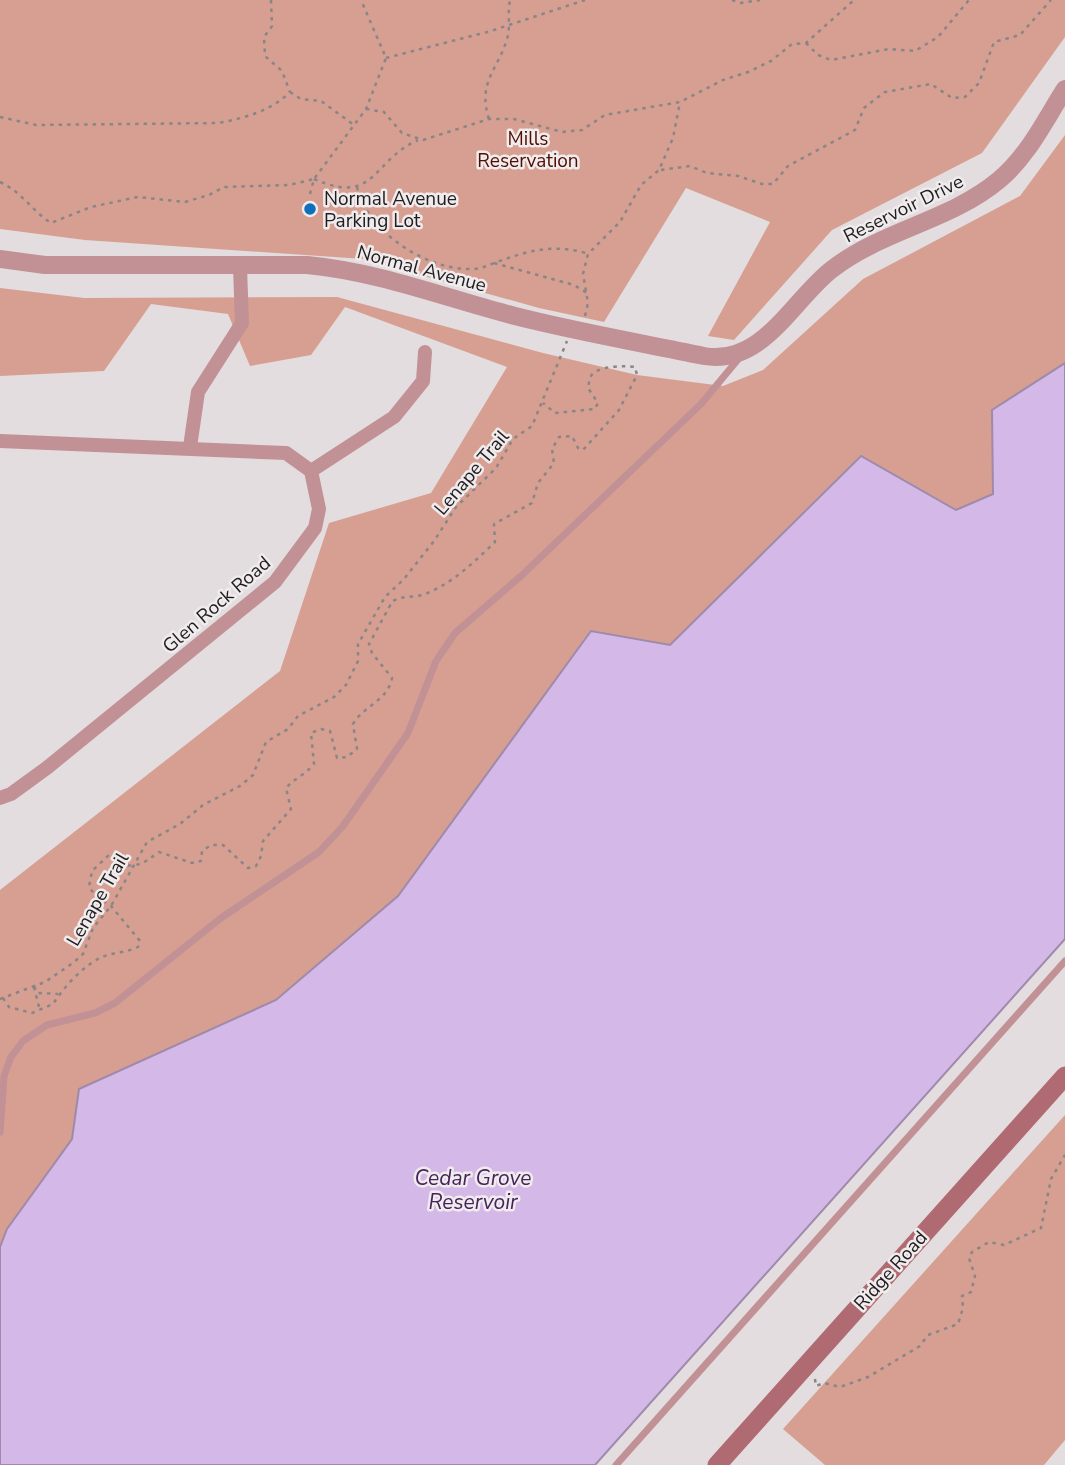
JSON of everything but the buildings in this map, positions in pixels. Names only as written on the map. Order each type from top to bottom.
[{"type":"main road","name":"Ridge Road","points":[[717,1465],[1065,1076]]},
{"type":"street","name":"Reservoir Drive","points":[[744,352],[759,343],[841,262],[881,239],[968,200],[1002,177],[1024,153],[1065,89]]},
{"type":"street","name":"Normal Avenue","points":[[0,259],[45,265],[307,265],[382,276],[515,316],[715,358],[744,352]]},
{"type":"street","points":[[190,447],[198,392],[242,323],[240,267]]},
{"type":"street","points":[[0,441],[286,453],[311,471],[394,417],[423,381],[425,352]]},
{"type":"street","name":"Glen Rock Road","points":[[0,798],[12,794],[48,767],[275,582],[315,528],[319,509],[311,471]]},
{"type":"lane","points":[[0,1132],[4,1076],[11,1057],[23,1041],[47,1025],[95,1013],[115,1003],[221,918],[318,852],[343,826],[408,733],[436,661],[455,634],[521,576],[701,404],[744,352]]},
{"type":"lane","points":[[616,1465],[1065,961]]},
{"type":"path","points":[[271,0],[272,26],[264,37],[265,56],[282,71],[290,92],[301,99],[321,101],[355,125]]},
{"type":"path","points":[[310,194],[314,178],[366,109],[386,58],[362,0]]},
{"type":"path","points":[[489,119],[485,92],[494,64],[506,43],[510,24],[510,0]]},
{"type":"path","points":[[386,58],[585,0]]},
{"type":"path","points":[[732,0],[741,3],[760,0]]},
{"type":"path","points":[[0,182],[17,191],[33,209],[51,223],[91,207],[138,197],[186,202],[224,187],[289,185],[314,178],[348,190],[357,187],[408,145],[489,119],[514,119],[570,132],[586,128],[594,120],[614,112],[680,102],[771,61],[792,44],[806,43],[854,0]]},
{"type":"path","points":[[806,43],[828,60],[889,49],[915,51],[938,37],[969,0]]},
{"type":"path","points":[[659,170],[690,166],[707,173],[773,184],[788,166],[855,130],[864,108],[885,92],[931,84],[951,98],[965,97],[979,83],[994,42],[1020,35],[1051,0]]},
{"type":"path","points":[[0,117],[36,125],[218,123],[245,118],[280,103],[290,92]]},
{"type":"path","points":[[357,187],[360,199],[376,224],[411,253],[465,269],[485,268],[549,247],[588,254],[620,222],[641,185],[659,170],[673,138],[680,102]]},
{"type":"path","points":[[366,109],[384,112],[402,133],[423,140]]},
{"type":"path","name":"Lenape Trail","points":[[1,998],[51,979],[83,954],[93,928],[111,906],[147,842],[180,824],[203,805],[240,786],[253,775],[266,742],[288,729],[298,716],[334,697],[346,685],[358,661],[358,645],[385,597],[404,579],[434,541],[456,507],[496,468],[513,439],[532,426],[566,343],[587,314],[583,274],[588,254]]},
{"type":"path","points":[[495,263],[573,285],[587,293]]},
{"type":"path","points":[[1,998],[13,1007],[28,1012],[53,1004],[58,994],[100,958],[138,947],[141,941],[111,906],[96,896],[89,887],[92,871],[102,860],[116,852],[122,854],[122,864],[134,866],[144,865],[159,852],[192,863],[201,860],[202,851],[223,845],[236,854],[248,868],[256,866],[261,856],[263,841],[291,809],[286,788],[314,764],[311,733],[321,729],[330,731],[337,758],[347,757],[357,749],[353,724],[390,689],[392,678],[372,653],[369,644],[390,605],[407,596],[421,596],[449,584],[454,576],[474,563],[495,542],[494,524],[532,503],[538,483],[554,463],[552,449],[559,437],[572,436],[578,448],[583,450],[619,410],[637,375],[635,367],[623,365],[596,371],[591,375],[588,388],[598,403],[595,409],[555,413],[543,403]]},
{"type":"path","points":[[34,986],[38,993],[58,994]]},
{"type":"path","points":[[34,986],[39,1007]]},
{"type":"path","points":[[812,1358],[816,1386],[824,1383],[841,1387],[868,1377],[920,1346],[928,1335],[958,1324],[963,1308],[962,1296],[971,1292],[975,1276],[969,1258],[972,1252],[989,1242],[1004,1245],[1041,1228],[1051,1179],[1065,1155]]},
{"type":"green space","name":"Mills Reservation","points":[[0,0],[1065,0],[1065,37],[982,153],[832,230],[734,340],[708,336],[770,222],[686,188],[604,322],[539,308],[364,259],[85,240],[0,229]]},
{"type":"green space","points":[[1065,135],[1065,363],[992,410],[993,494],[956,510],[860,456],[670,645],[591,631],[398,896],[276,1000],[80,1089],[72,1139],[7,1229],[0,1247],[0,890],[280,671],[329,523],[431,493],[507,367],[345,307],[311,355],[250,366],[228,314],[151,304],[104,371],[0,376],[0,288],[84,298],[337,297],[543,353],[637,375],[723,386],[763,370],[863,279],[1020,196]]},
{"type":"green space","points":[[1065,1115],[1065,1440],[1044,1465],[825,1465],[783,1429]]},
{"type":"water","name":"Cedar Grove Reservoir","points":[[1065,363],[1065,939],[595,1465],[0,1465],[0,1247],[7,1229],[72,1139],[79,1089],[276,1000],[398,896],[591,631],[670,645],[861,456],[956,510],[993,494],[992,410]]},
{"type":"place","name":"Normal Avenue Parking Lot","points":[[310,209]]}]
